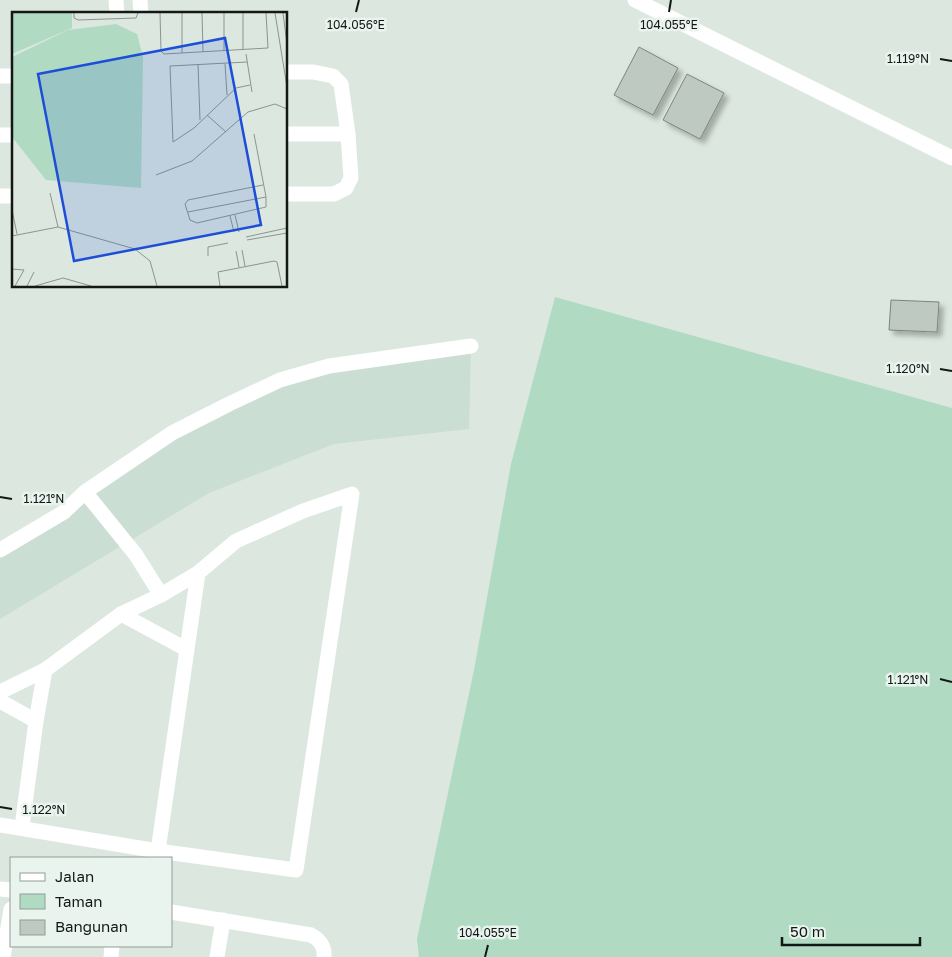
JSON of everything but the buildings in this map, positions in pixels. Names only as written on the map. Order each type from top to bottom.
[{"type":"street","points":[[635,0],[952,158]]},
{"type":"street","points":[[288,72],[313,72],[334,76],[341,84],[348,134],[351,178],[346,188],[334,194],[288,194]]},
{"type":"street","points":[[288,134],[348,134]]},
{"type":"street","points":[[0,550],[64,512],[85,492],[172,433],[280,380],[329,366],[471,346]]},
{"type":"street","points":[[85,492],[136,555],[161,595]]},
{"type":"street","points":[[0,692],[44,670],[121,614],[161,595],[198,573],[236,541],[303,511],[352,494],[296,870],[158,851],[22,827],[0,825]]},
{"type":"street","points":[[158,851],[198,573]]},
{"type":"street","points":[[121,614],[186,649]]},
{"type":"street","points":[[22,827],[44,670]]},
{"type":"street","points":[[0,701],[36,720]]},
{"type":"street","points":[[172,912],[311,934],[320,940],[324,957]]},
{"type":"street","points":[[3,957],[10,915]]},
{"type":"street","points":[[217,957],[223,920]]},
{"type":"shaded area","points":[[471,346],[469,429],[334,444],[209,493],[0,619],[0,550],[172,433],[280,380]]},
{"type":"green space","points":[[555,297],[952,408],[952,957],[419,957],[417,939],[474,670],[511,464]]}]
